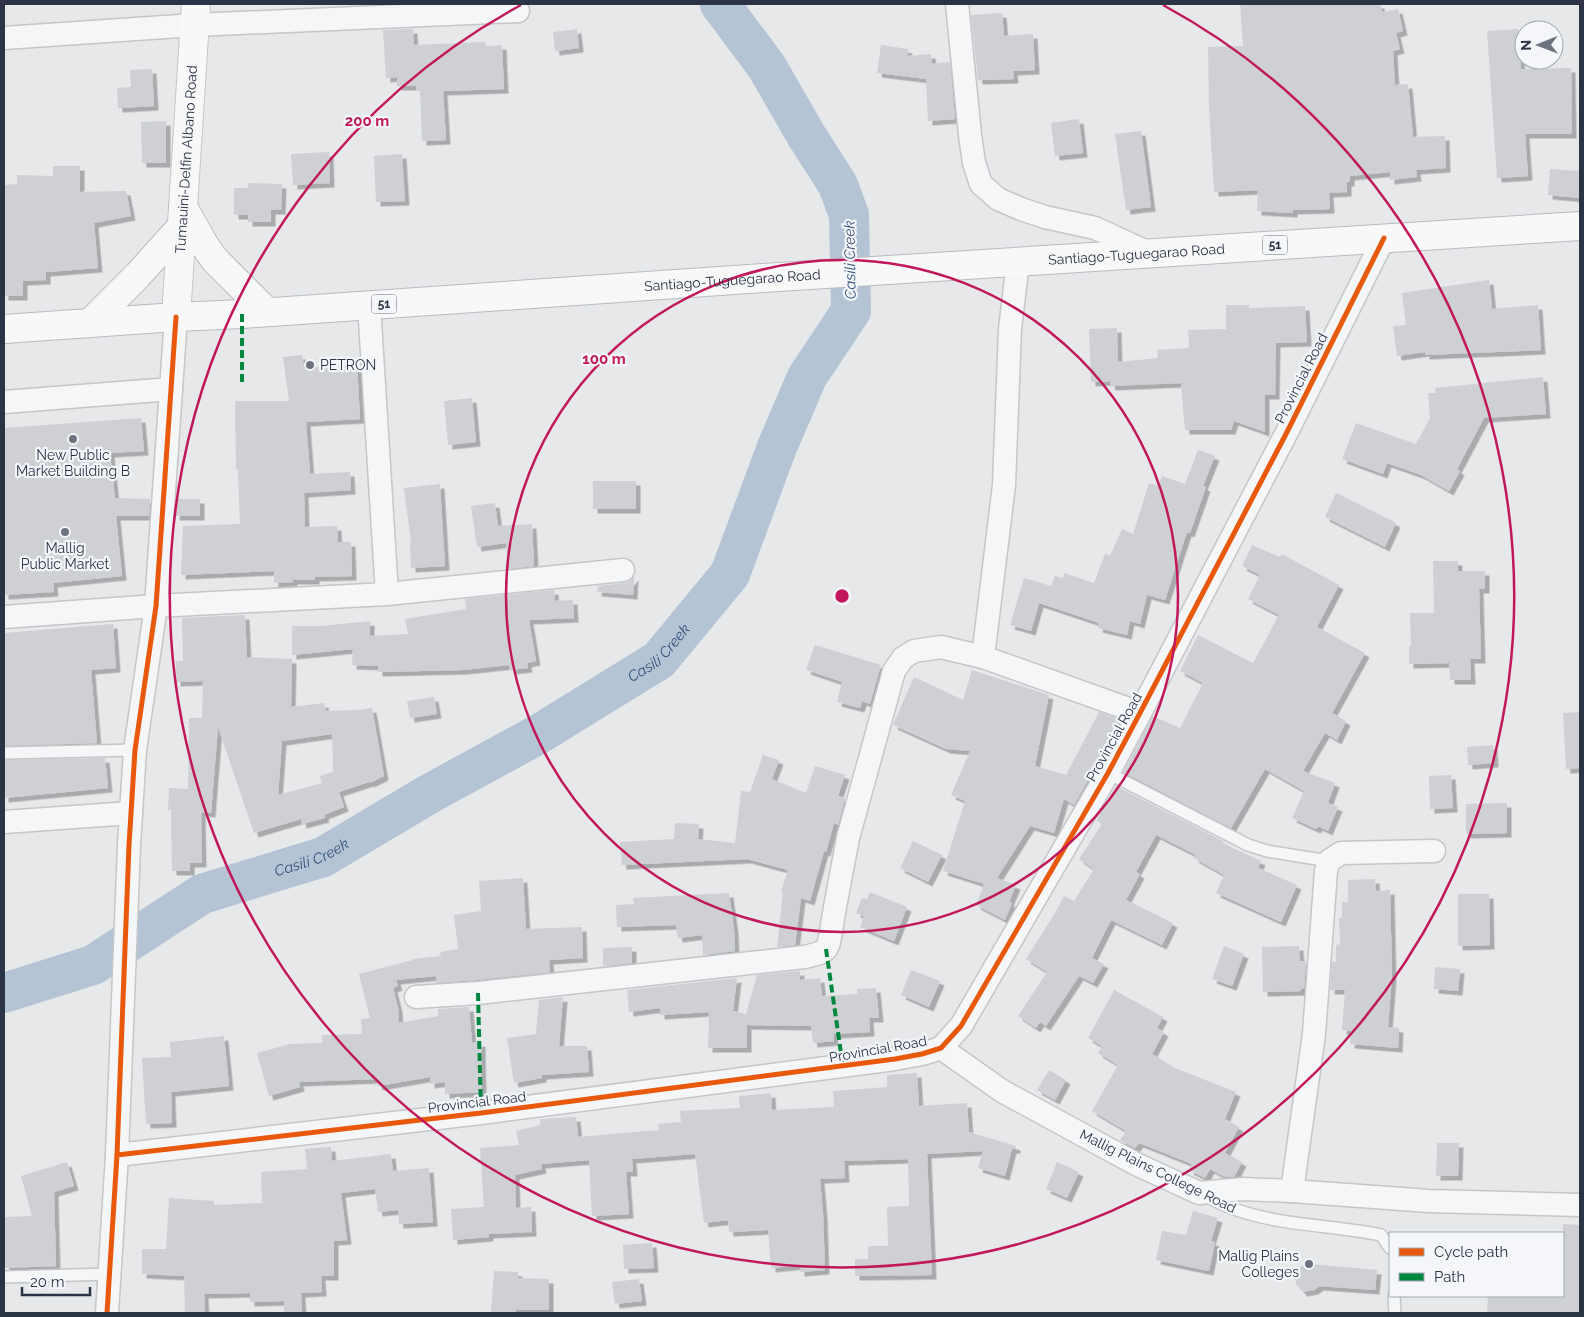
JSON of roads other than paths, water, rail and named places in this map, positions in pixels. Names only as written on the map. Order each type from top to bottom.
[{"type":"main road","name":"Tumauini-Delfin Albano Road","points":[[176,317],[195,14]]},
{"type":"main road","points":[[90,323],[138,275],[182,216],[215,260],[267,312]]},
{"type":"main road","name":"Santiago-Tuguegarao Road","points":[[4,329],[1147,252],[1580,226]]},
{"type":"street","points":[[957,4],[970,135],[974,163],[981,184],[998,199],[1021,209],[1045,217],[1096,228],[1147,252]]},
{"type":"street","points":[[4,38],[195,14],[518,11]]},
{"type":"street","name":"Provincial Road","points":[[117,1155],[481,1113],[843,1067],[922,1054],[941,1048],[961,1026],[1108,773],[1282,440],[1384,238]]},
{"type":"street","points":[[983,657],[1004,485],[1010,329],[1018,262]]},
{"type":"street","points":[[368,305],[387,594]]},
{"type":"street","points":[[107,1313],[117,1155],[129,845],[135,750],[156,606],[176,317]]},
{"type":"street","points":[[4,402],[171,389]]},
{"type":"street","points":[[4,617],[156,606],[387,594],[624,570]]},
{"type":"street","points":[[416,997],[488,992],[814,956],[826,949],[829,943],[848,838],[894,670],[903,658],[914,651],[941,647],[983,657],[1140,713]]},
{"type":"street","points":[[4,822],[131,813]]},
{"type":"street","points":[[1292,1190],[1314,1034],[1326,871],[1329,861],[1341,853],[1434,851]]},
{"type":"street","name":"Mallig Plains College Road","points":[[941,1048],[1002,1091],[1136,1164],[1199,1193]]},
{"type":"street","points":[[1199,1193],[1243,1188],[1429,1201],[1580,1205]]},
{"type":"lane","points":[[4,752],[135,750]]},
{"type":"lane","points":[[1108,773],[1248,844],[1267,851],[1329,861]]},
{"type":"lane","name":"Mallig Plains College Road","points":[[1199,1193],[1234,1210],[1272,1219],[1360,1231],[1381,1236],[1389,1247]]},
{"type":"lane","points":[[4,1277],[109,1274]]},
{"type":"lane","points":[[1394,1297],[1394,1313]]},
{"type":"waterway","name":"Casili Creek","points":[[4,993],[93,965],[202,894],[323,857],[429,794],[539,734],[659,660],[730,574],[777,447],[807,377],[851,311],[849,215],[838,185],[806,135],[767,67],[720,4]]},
{"type":"place","name":"PETRON","points":[[310,365]]},
{"type":"place","name":"New Public Market Building B","points":[[73,439]]},
{"type":"place","name":"Mallig Public Market","points":[[65,532]]},
{"type":"place","name":"Mallig Plains Colleges","points":[[1309,1264]]}]
